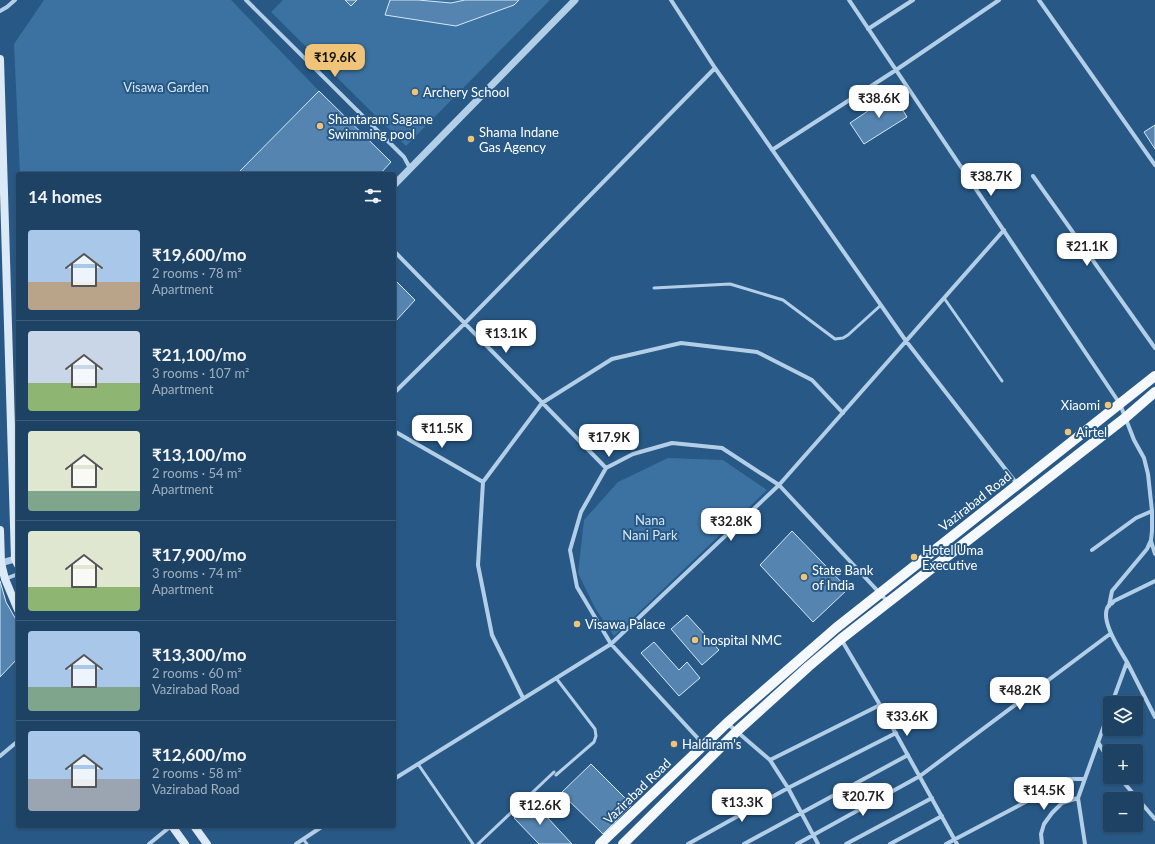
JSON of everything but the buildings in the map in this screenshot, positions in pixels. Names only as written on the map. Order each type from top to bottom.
[{"type":"main road","points":[[0,59],[3,248],[16,538]]},
{"type":"main road","name":"Vazirabad Road","points":[[600,844],[727,723],[836,628],[1155,376]]},
{"type":"main road","name":"Vazirabad Road","points":[[623,844],[736,732],[809,666],[888,602],[1125,418],[1155,392]]},
{"type":"main road","points":[[0,530],[0,563],[16,606]]},
{"type":"main road","points":[[173,828],[185,844]]},
{"type":"main road","points":[[195,828],[207,844]]},
{"type":"street","points":[[0,11],[8,7],[15,0]]},
{"type":"street","points":[[246,0],[404,157],[410,168]]},
{"type":"street","points":[[396,183],[575,0]]},
{"type":"street","points":[[672,0],[715,68],[906,341],[1017,485]]},
{"type":"street","points":[[849,0],[1120,404],[1134,440],[1144,458],[1148,474],[1152,511],[1151,540],[1147,549],[1112,591],[1106,616],[1110,634],[1127,662],[1155,717]]},
{"type":"street","points":[[868,28],[913,0]]},
{"type":"street","points":[[772,150],[896,70],[999,0]]},
{"type":"street","points":[[1039,0],[1155,165]]},
{"type":"street","points":[[396,391],[465,324],[715,68]]},
{"type":"street","points":[[1033,176],[1155,348]]},
{"type":"street","points":[[396,779],[611,644],[779,485],[1004,230]]},
{"type":"street","points":[[396,253],[606,468]]},
{"type":"street","points":[[523,698],[492,635],[478,565],[483,482],[542,403],[612,359],[681,342],[757,352],[812,380],[843,413]]},
{"type":"street","points":[[396,432],[483,482]]},
{"type":"street","points":[[704,745],[611,644],[577,587],[570,550],[580,512],[606,468],[632,454],[672,442],[722,448],[779,485],[888,602]]},
{"type":"street","points":[[1092,550],[1136,518],[1152,511]]},
{"type":"street","points":[[1151,540],[1155,554]]},
{"type":"street","points":[[0,563],[16,560]]},
{"type":"street","points":[[5,579],[16,575]]},
{"type":"street","points":[[1109,606],[1114,601],[1155,582]]},
{"type":"street","points":[[798,844],[920,776],[1110,634]]},
{"type":"street","points":[[841,639],[880,705],[956,842]]},
{"type":"street","points":[[1115,696],[1127,662]]},
{"type":"street","points":[[770,760],[880,705]]},
{"type":"street","points":[[727,723],[770,760],[788,788],[818,844]]},
{"type":"street","points":[[1085,844],[1078,798],[1103,728]]},
{"type":"street","points":[[688,844],[788,788],[896,734]]},
{"type":"street","points":[[1098,742],[1103,750]]},
{"type":"street","points":[[0,756],[16,743]]},
{"type":"street","points":[[744,844],[908,755]]},
{"type":"street","points":[[946,844],[956,842],[1069,778],[1085,779]]},
{"type":"street","points":[[1125,784],[1155,819]]},
{"type":"street","points":[[846,844],[932,798]]},
{"type":"street","points":[[1042,844],[1041,834],[1044,824],[1052,813],[1062,804],[1078,798]]},
{"type":"street","points":[[890,844],[942,816]]},
{"type":"street","points":[[149,844],[169,828]]},
{"type":"street","points":[[296,844],[320,828]]},
{"type":"lane","points":[[654,288],[730,284],[783,300],[835,339],[843,338],[881,305]]},
{"type":"lane","points":[[944,298],[1002,382]]},
{"type":"lane","points":[[478,844],[555,773],[594,742],[596,736],[595,729],[556,678]]},
{"type":"lane","points":[[418,764],[473,844]]},
{"type":"lane","points":[[303,839],[306,844]]},
{"type":"green space","name":"Visawa Garden","points":[[44,0],[231,0],[319,91],[239,172],[20,172],[14,44]]},
{"type":"green space","points":[[283,0],[550,0],[406,146],[271,12]]},
{"type":"green space","name":"Nana Nani Park","points":[[668,458],[723,460],[767,490],[614,636],[595,608],[578,573],[584,520],[618,482]]},
{"type":"place","name":"Archery School","points":[[415,92]]},
{"type":"place","name":"Shantaram Sagane Swimming pool","points":[[320,126]]},
{"type":"place","name":"Shama Indane Gas Agency","points":[[471,139]]},
{"type":"place","name":"Xiaomi","points":[[1108,405]]},
{"type":"place","name":"Airtel","points":[[1068,432]]},
{"type":"place","name":"Hotel Uma Executive","points":[[914,557]]},
{"type":"place","name":"State Bank of India","points":[[804,577]]},
{"type":"place","name":"Visawa Palace","points":[[577,624]]},
{"type":"place","name":"hospital NMC","points":[[695,640]]},
{"type":"place","name":"Haldiram's","points":[[674,744]]}]
